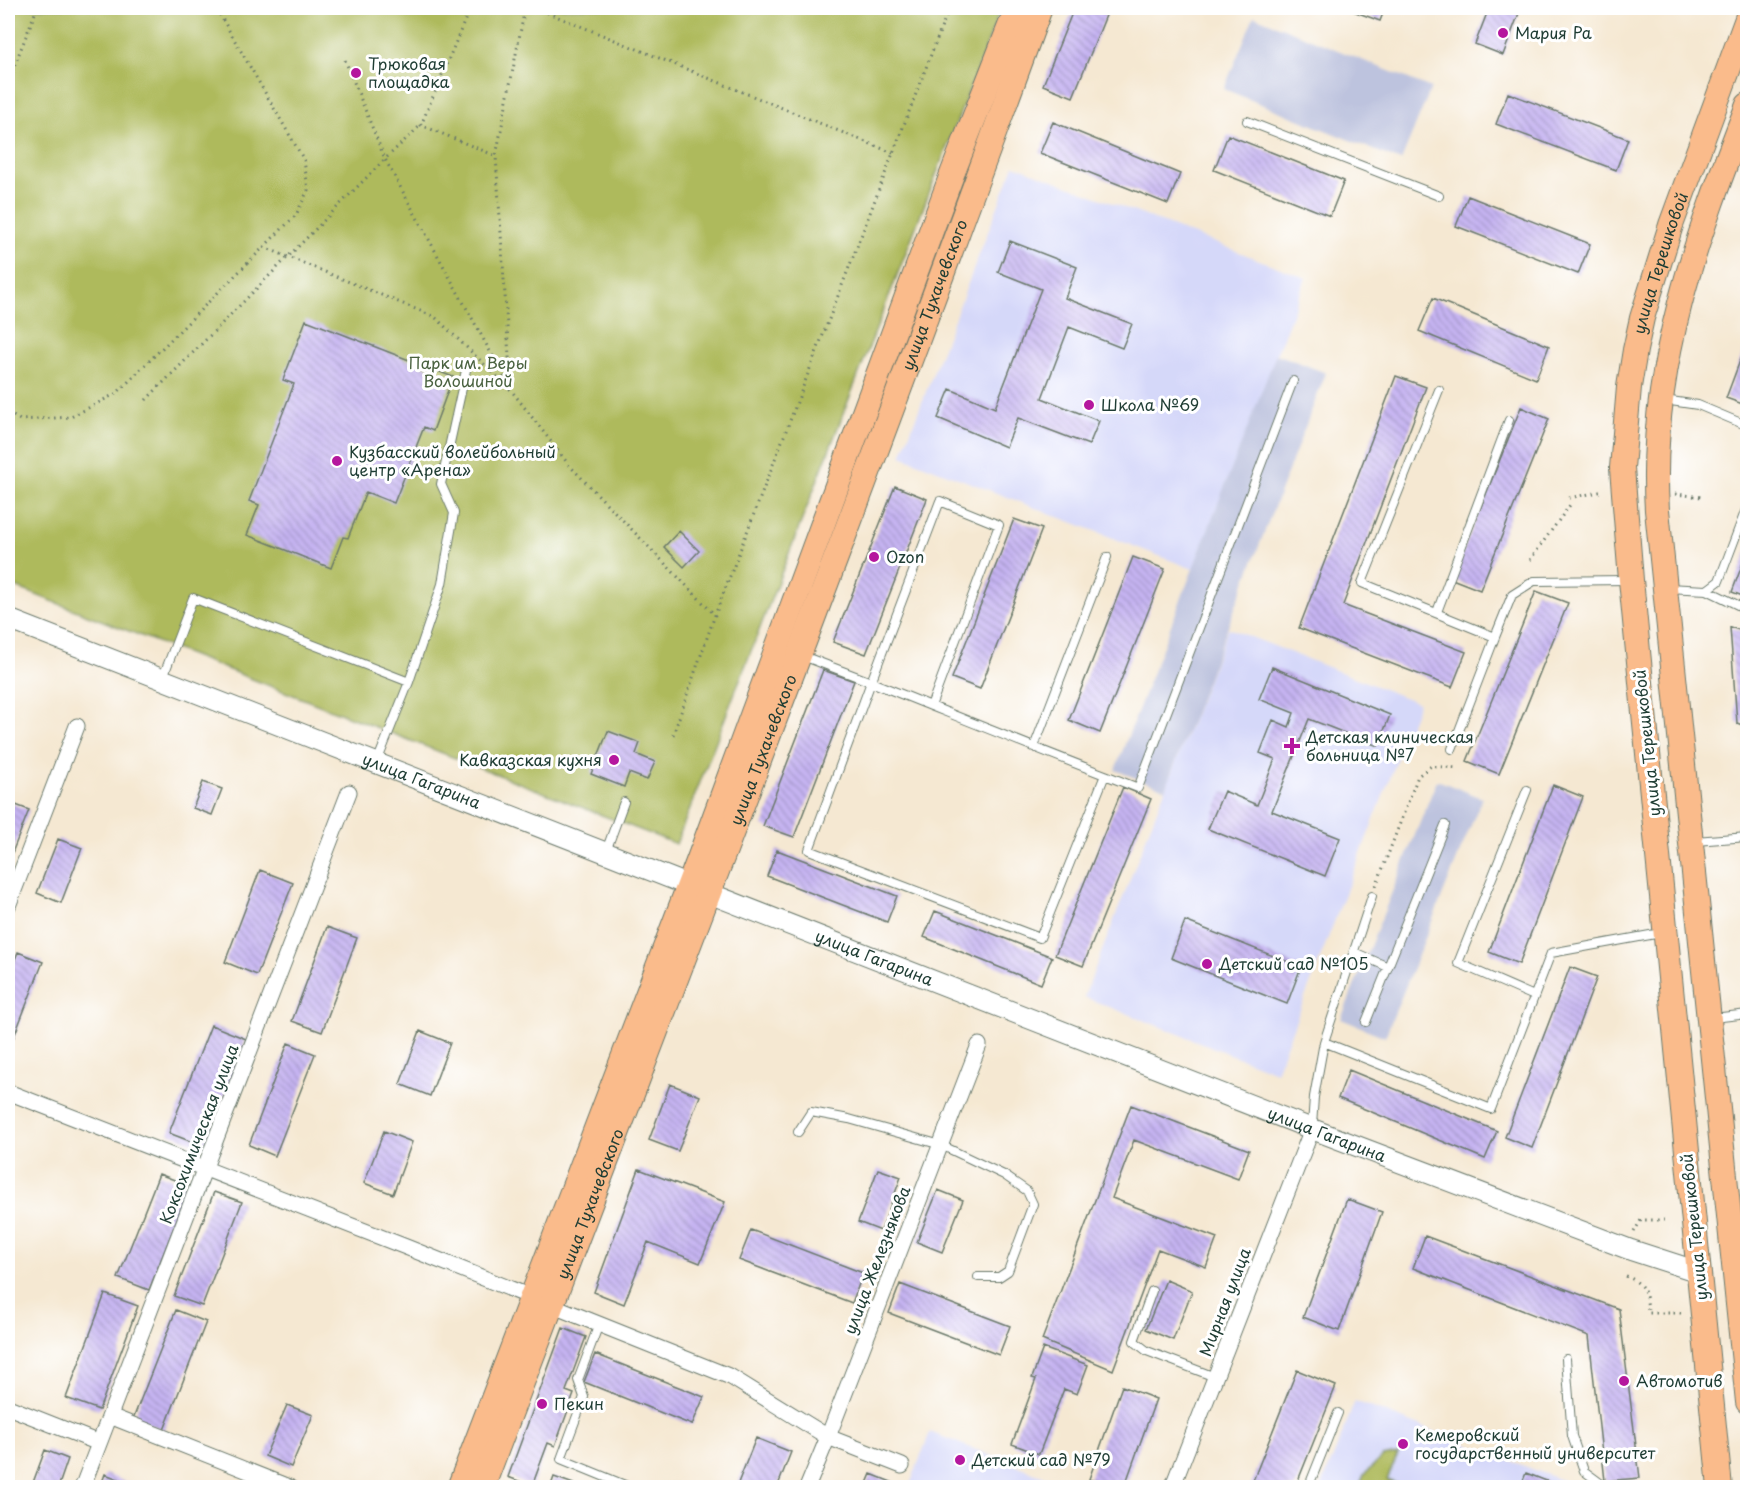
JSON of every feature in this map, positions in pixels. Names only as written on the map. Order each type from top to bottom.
[{"type":"main road","name":"улица Тухачевского","points":[[789,650],[951,177],[1017,8]]},
{"type":"main road","name":"улица Тухачевского","points":[[459,1488],[542,1301],[789,650],[975,186],[1040,8]]},
{"type":"main road","name":"улица Терешковой","points":[[1720,1488],[1622,468],[1629,387],[1642,318],[1671,225],[1748,16]]},
{"type":"main road","name":"улица Терешковой","points":[[1748,105],[1718,182],[1670,338],[1660,399],[1655,461],[1657,510],[1708,1018],[1741,1274],[1748,1402]]},
{"type":"main road","name":"улица Гагарина","points":[[1699,1272],[1741,1274]]},
{"type":"main road","name":"улица Тухачевского","points":[[482,1488],[542,1301]]},
{"type":"street","name":"улица Гагарина","points":[[8,620],[1312,1129],[1631,1250],[1699,1272]]},
{"type":"street","points":[[8,906],[77,726]]},
{"type":"street","name":"Коксохимическая улица","points":[[82,1488],[349,792]]},
{"type":"street","name":"улица Железнякова","points":[[807,1488],[979,1045]]},
{"type":"street","points":[[8,1092],[406,1246],[731,1377],[828,1437],[902,1466]]},
{"type":"street","name":"Мирная улица","points":[[1172,1488],[1312,1129]]},
{"type":"street","points":[[8,1407],[99,1443]]},
{"type":"street","points":[[110,1416],[291,1488]]},
{"type":"lane","points":[[1247,120],[1439,196]]},
{"type":"lane","points":[[377,764],[409,682],[442,584],[454,513],[441,484],[466,370]]},
{"type":"lane","points":[[789,650],[1138,788],[1293,381]]},
{"type":"lane","points":[[1439,390],[1362,583],[1495,637]]},
{"type":"lane","points":[[1660,399],[1698,405],[1748,426]]},
{"type":"lane","points":[[1437,612],[1509,420]]},
{"type":"lane","points":[[931,706],[999,525],[940,501],[809,850],[1040,938],[1105,775]]},
{"type":"lane","points":[[1707,590],[1719,581],[1748,504]]},
{"type":"lane","points":[[1034,747],[1107,557]]},
{"type":"lane","points":[[1452,749],[1512,595],[1534,581],[1631,580]]},
{"type":"lane","points":[[1665,587],[1707,590],[1748,610]]},
{"type":"lane","points":[[161,681],[193,598],[409,682]]},
{"type":"lane","points":[[1527,790],[1458,963],[1534,996]]},
{"type":"lane","points":[[606,853],[624,802]]},
{"type":"lane","points":[[1366,1022],[1445,825]]},
{"type":"lane","points":[[1690,841],[1748,837]]},
{"type":"lane","points":[[1312,1129],[1314,1097],[1324,1042],[1372,896]]},
{"type":"lane","points":[[1324,1042],[1491,1109],[1551,953],[1665,932]]},
{"type":"lane","points":[[1354,952],[1388,967]]},
{"type":"lane","points":[[1708,1018],[1748,1014]]},
{"type":"lane","points":[[798,1132],[811,1112],[849,1119],[941,1144],[1004,1175],[1027,1191],[1033,1204],[1008,1271],[999,1277],[978,1277]]},
{"type":"lane","points":[[1152,1291],[1134,1341],[1147,1351],[1215,1377]]},
{"type":"lane","points":[[599,1324],[578,1380],[584,1397],[561,1460],[632,1488]]},
{"type":"lane","points":[[1566,1359],[1572,1436],[1584,1471],[1607,1488]]},
{"type":"lane","points":[[1308,1488],[1338,1413]]},
{"type":"path","points":[[8,82],[37,8]]},
{"type":"path","points":[[8,413],[20,420],[72,417],[117,393],[296,215],[308,190],[304,160],[216,8]]},
{"type":"path","points":[[146,400],[421,125],[470,8]]},
{"type":"path","points":[[511,390],[495,156],[525,8]]},
{"type":"path","points":[[536,8],[893,153]]},
{"type":"path","points":[[673,735],[715,615],[949,8]]},
{"type":"path","points":[[345,60],[385,159],[511,390]]},
{"type":"path","points":[[421,125],[495,156]]},
{"type":"path","points":[[264,247],[435,317],[511,390],[569,465],[715,615]]},
{"type":"path","points":[[1569,498],[1604,491]]},
{"type":"path","points":[[1673,494],[1702,497]]},
{"type":"path","points":[[1530,560],[1570,505]]},
{"type":"path","points":[[1372,896],[1418,777],[1431,766],[1457,768]]},
{"type":"path","points":[[1633,1234],[1641,1220],[1664,1220]]},
{"type":"path","points":[[1626,1276],[1637,1280],[1647,1294],[1648,1313],[1682,1313]]},
{"type":"shaded area","points":[[1254,16],[1431,88],[1401,161],[1224,89]]},
{"type":"shaded area","name":"Школа №69","points":[[1014,165],[1306,278],[1193,569],[901,456]]},
{"type":"shaded area","points":[[1276,354],[1326,373],[1165,789],[1115,770]]},
{"type":"shaded area","name":"Детская клиническая больница №7","points":[[1228,628],[1419,703],[1276,1072],[1084,997]]},
{"type":"shaded area","points":[[1437,780],[1482,798],[1385,1037],[1341,1019]]},
{"type":"shaded area","name":"Кемеровский государственный университет","points":[[1355,1401],[1579,1487],[1321,1488]]},
{"type":"shaded area","name":"Детский сад №79","points":[[930,1432],[1072,1487],[909,1487]]},
{"type":"green space","name":"Парк им. Веры Волошиной","points":[[11,8],[1001,8],[676,844],[8,584],[8,16]]},
{"type":"green space","points":[[1398,1454],[1387,1480],[1404,1487],[1359,1487],[1364,1475],[1382,1457]]},
{"type":"building","points":[[1074,8],[1109,8],[1073,97],[1043,85]]},
{"type":"building","points":[[1345,8],[1385,8],[1380,21]]},
{"type":"building","points":[[1489,8],[1521,8],[1503,55],[1475,44]]},
{"type":"building","points":[[1508,93],[1628,139],[1616,170],[1496,124]]},
{"type":"building","points":[[1053,122],[1180,174],[1168,204],[1040,153]]},
{"type":"building","points":[[1228,135],[1344,181],[1330,216],[1214,170]]},
{"type":"building","points":[[1468,196],[1590,244],[1578,274],[1456,226]]},
{"type":"building","points":[[1010,241],[1077,267],[1065,298],[1132,324],[1122,348],[1069,327],[1042,398],[1099,421],[1089,445],[1018,418],[1006,447],[938,418],[950,389],[995,408],[1041,289],[998,272]]},
{"type":"building","points":[[1433,298],[1549,346],[1536,379],[1419,331]]},
{"type":"building","name":"Кузбасский волейбольный центр «Арена»","points":[[306,320],[453,377],[433,431],[424,427],[394,503],[366,492],[348,538],[343,537],[331,568],[247,535],[259,505],[249,501],[294,384],[283,380]]},
{"type":"building","points":[[1748,342],[1748,406],[1726,398]]},
{"type":"building","points":[[1396,376],[1426,387],[1343,605],[1466,652],[1452,687],[1299,628]]},
{"type":"building","points":[[1521,407],[1549,419],[1480,590],[1452,579]]},
{"type":"building","points":[[895,486],[927,499],[866,654],[833,642]]},
{"type":"building","points":[[1014,519],[1042,529],[980,689],[952,678]]},
{"type":"building","points":[[679,531],[699,551],[684,567],[664,547]]},
{"type":"building","points":[[1748,552],[1748,598],[1732,592]]},
{"type":"building","points":[[1133,557],[1165,569],[1100,733],[1069,720]]},
{"type":"building","points":[[1536,591],[1568,603],[1499,774],[1467,761]]},
{"type":"building","points":[[1730,627],[1748,633],[1748,711],[1742,725],[1737,723]]},
{"type":"building","points":[[1272,667],[1390,715],[1378,746],[1309,719],[1272,811],[1340,838],[1325,876],[1208,829],[1224,791],[1257,805],[1275,759],[1260,753],[1273,720],[1289,727],[1294,713],[1259,699]]},
{"type":"building","points":[[823,670],[854,681],[794,837],[763,826]]},
{"type":"building","points":[[608,731],[640,743],[636,754],[655,762],[647,780],[629,773],[624,787],[591,774]]},
{"type":"building","points":[[203,782],[222,789],[212,815],[193,808]]},
{"type":"building","points":[[1553,785],[1583,797],[1519,964],[1489,952]]},
{"type":"building","points":[[1123,787],[1151,799],[1083,966],[1055,955]]},
{"type":"building","points":[[8,802],[29,810],[8,863]]},
{"type":"building","points":[[58,839],[82,848],[61,903],[37,893]]},
{"type":"building","points":[[777,850],[897,896],[887,922],[767,876]]},
{"type":"building","points":[[260,870],[293,883],[257,975],[225,962]]},
{"type":"building","points":[[935,911],[1052,957],[1041,984],[924,937]]},
{"type":"building","points":[[1185,921],[1301,967],[1287,1004],[1171,958]]},
{"type":"building","points":[[327,927],[357,938],[322,1032],[292,1021]]},
{"type":"building","points":[[18,952],[43,962],[8,1052],[8,977]]},
{"type":"building","points":[[1570,967],[1597,977],[1532,1148],[1505,1137]]},
{"type":"building","points":[[211,1025],[246,1039],[205,1147],[169,1133]]},
{"type":"building","points":[[420,1031],[450,1043],[430,1096],[400,1084]]},
{"type":"building","points":[[288,1043],[315,1054],[275,1156],[249,1145]]},
{"type":"building","points":[[1349,1070],[1497,1131],[1485,1159],[1338,1098]]},
{"type":"building","points":[[670,1084],[700,1096],[678,1151],[649,1140]]},
{"type":"building","points":[[1131,1105],[1249,1150],[1238,1179],[1134,1140],[1112,1198],[1217,1238],[1206,1267],[1158,1249],[1113,1370],[1042,1340]]},
{"type":"building","points":[[384,1131],[412,1142],[393,1194],[364,1183]]},
{"type":"building","points":[[639,1169],[725,1202],[700,1263],[648,1242],[624,1304],[594,1292]]},
{"type":"building","points":[[878,1169],[901,1177],[881,1231],[858,1222]]},
{"type":"building","points":[[159,1174],[190,1186],[149,1290],[118,1278]]},
{"type":"building","points":[[938,1190],[963,1200],[942,1252],[917,1242]]},
{"type":"building","points":[[214,1192],[242,1202],[202,1306],[174,1296]]},
{"type":"building","points":[[1347,1199],[1382,1212],[1339,1331],[1303,1317]]},
{"type":"building","points":[[751,1230],[863,1273],[852,1303],[739,1260]]},
{"type":"building","points":[[1425,1236],[1619,1309],[1640,1478],[1605,1481],[1589,1336],[1413,1268]]},
{"type":"building","points":[[1166,1280],[1192,1291],[1173,1340],[1146,1329]]},
{"type":"building","points":[[900,1284],[1010,1326],[999,1355],[889,1313]]},
{"type":"building","points":[[105,1294],[138,1306],[99,1410],[66,1398]]},
{"type":"building","points":[[176,1310],[206,1322],[164,1430],[133,1419]]},
{"type":"building","points":[[563,1328],[586,1337],[566,1391],[574,1394],[555,1446],[548,1443],[532,1486],[508,1477]]},
{"type":"building","points":[[1043,1348],[1088,1365],[1077,1394],[1064,1389],[1039,1454],[1012,1444],[1036,1379],[1032,1378]]},
{"type":"building","points":[[595,1354],[704,1397],[692,1425],[584,1382]]},
{"type":"building","points":[[1297,1370],[1336,1386],[1295,1488],[1250,1488]]},
{"type":"building","points":[[1122,1386],[1156,1399],[1124,1488],[1112,1488],[1089,1479]]},
{"type":"building","points":[[287,1405],[313,1415],[291,1467],[265,1456]]},
{"type":"building","points":[[756,1438],[791,1452],[777,1488],[736,1488]]},
{"type":"building","points":[[45,1450],[68,1459],[58,1488],[31,1488]]},
{"type":"building","points":[[1526,1473],[1562,1487],[1562,1488],[1520,1488]]},
{"type":"building","points":[[105,1474],[129,1483],[127,1488],[100,1488]]},
{"type":"building","points":[[871,1474],[904,1487],[904,1488],[865,1488]]},
{"type":"building","points":[[554,1477],[582,1487],[582,1488],[550,1488]]},
{"type":"place","name":"Мария Ра","points":[[1503,33]]},
{"type":"place","name":"Трюковая площадка","points":[[356,73]]},
{"type":"place","name":"Школа №69","points":[[1089,405]]},
{"type":"place","name":"Кузбасский волейбольный центр «Арена»","points":[[337,461]]},
{"type":"place","name":"Ozon","points":[[874,557]]},
{"type":"place","name":"Детская клиническая больница №7","points":[[1292,746]]},
{"type":"place","name":"Кавказская кухня","points":[[614,760]]},
{"type":"place","name":"Детский сад №105","points":[[1207,964]]},
{"type":"place","name":"Автомотив","points":[[1624,1381]]},
{"type":"place","name":"Пекин","points":[[542,1404]]},
{"type":"place","name":"Кемеровский государственный университет","points":[[1403,1444]]},
{"type":"place","name":"Детский сад №79","points":[[960,1460]]}]
